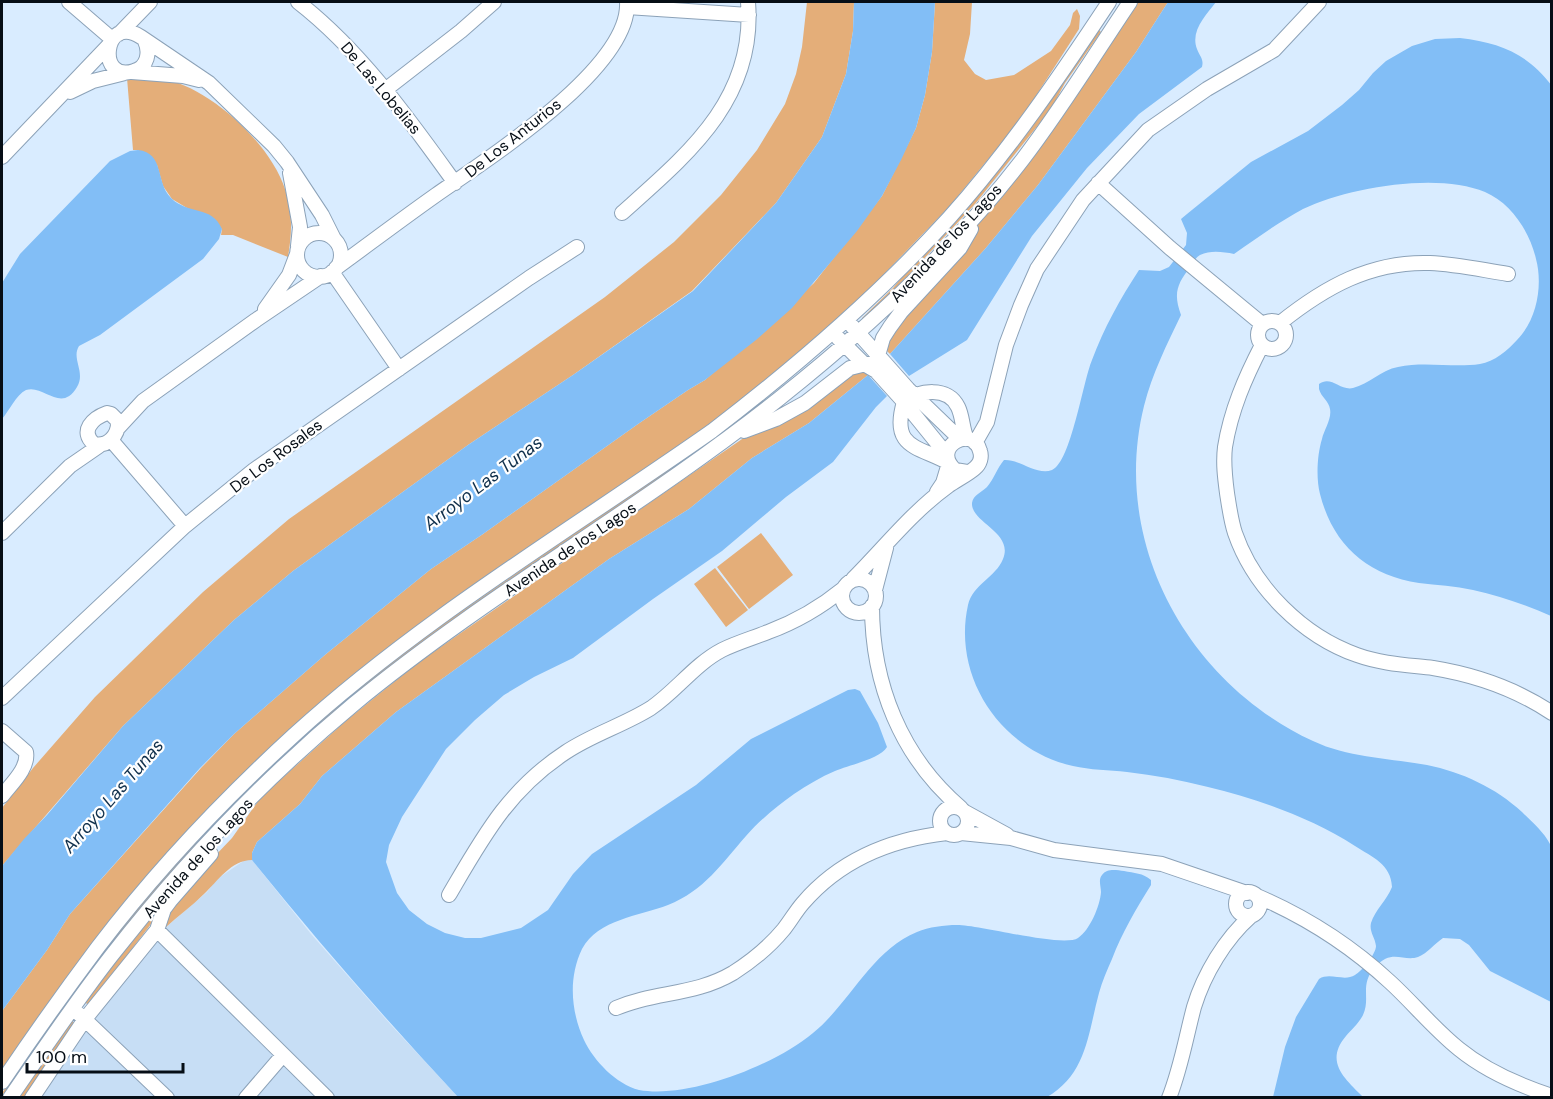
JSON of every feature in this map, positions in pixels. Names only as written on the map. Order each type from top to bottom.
[{"type":"street","points":[[69,2],[113,40]]},
{"type":"street","points":[[2,157],[61,98],[149,2]]},
{"type":"street","points":[[61,98],[93,81],[139,70],[147,60],[148,47],[143,39],[142,17],[149,2]]},
{"type":"street","points":[[385,90],[461,32],[494,2]]},
{"type":"street","name":"Avenida de los Lagos","points":[[2,1082],[100,945],[157,875],[216,810],[294,735],[426,627],[712,431],[758,396],[847,320],[949,218],[992,167],[1069,62],[1109,2]]},
{"type":"street","name":"Avenida de los Lagos","points":[[10,1098],[111,956],[168,887],[262,787],[354,705],[440,638],[642,500],[782,397],[858,332],[934,260],[1023,159],[1079,81],[1130,2]]},
{"type":"street","points":[[934,496],[943,483],[951,445],[968,441],[987,422],[1006,345],[1037,269],[1064,226],[1098,183],[1148,130],[1184,103],[1274,50],[1319,2]]},
{"type":"street","name":"De Las Lobelias","points":[[308,4],[385,90],[454,183]]},
{"type":"street","points":[[622,213],[676,163],[710,126],[735,86],[747,40],[748,8],[627,4]]},
{"type":"street","name":"De Los Anturios","points":[[256,320],[329,272],[527,130],[578,85],[616,42],[626,17],[627,4]]},
{"type":"street","points":[[209,83],[183,76],[119,71],[108,57],[113,40],[130,32],[143,39],[209,83],[274,146],[322,215],[336,242],[340,256],[329,272],[313,276],[301,268],[297,250],[307,236],[314,233],[328,235],[336,242],[349,247],[364,246]]},
{"type":"street","points":[[2,533],[70,466],[109,438],[143,401],[256,320],[276,296],[289,275],[297,250],[300,227],[287,162]]},
{"type":"street","points":[[1098,183],[1170,248],[1262,324]]},
{"type":"street","points":[[880,363],[883,338],[890,327],[960,248],[987,202]]},
{"type":"street","name":"De Los Rosales","points":[[2,698],[185,526],[254,470],[577,247]]},
{"type":"street","points":[[1280,322],[1286,335],[1283,344],[1275,349],[1262,345],[1258,337],[1262,324],[1270,320],[1280,322],[1310,298],[1380,268],[1429,263],[1508,274]]},
{"type":"street","points":[[329,272],[399,369]]},
{"type":"street","points":[[847,320],[907,396],[955,470],[967,472]]},
{"type":"street","points":[[833,332],[864,364]]},
{"type":"street","points":[[1262,345],[1239,393],[1225,449],[1224,469],[1235,533],[1267,590],[1286,611],[1316,634],[1357,655],[1385,663],[1443,670],[1481,679],[1521,694],[1551,713]]},
{"type":"street","points":[[731,436],[776,419],[805,403],[845,371],[864,364],[880,363]]},
{"type":"street","points":[[907,396],[934,392],[945,394],[958,406],[968,441]]},
{"type":"street","points":[[449,895],[489,826],[518,791],[545,767],[585,741],[640,714],[672,692],[706,660],[720,651],[771,631],[826,603],[848,584],[886,546],[905,523],[934,496],[976,467],[981,458],[980,452],[907,396]]},
{"type":"street","points":[[907,396],[901,421],[902,432],[908,444],[948,459]]},
{"type":"street","points":[[70,466],[93,420],[143,401]]},
{"type":"street","points":[[107,413],[115,417],[109,438]]},
{"type":"street","points":[[87,429],[90,442],[109,438]]},
{"type":"street","points":[[109,438],[185,526]]},
{"type":"street","points":[[826,603],[863,612],[872,606],[886,546]]},
{"type":"street","points":[[872,628],[842,598],[848,584],[858,578],[868,581],[875,590]]},
{"type":"street","points":[[872,606],[877,667],[892,717],[917,760],[940,791],[963,810],[1011,838]]},
{"type":"street","points":[[2,731],[27,755],[26,764],[2,795]]},
{"type":"street","points":[[32,1098],[86,1019],[157,930],[164,909],[231,831],[262,787]]},
{"type":"street","points":[[940,791],[944,822],[954,835],[961,833],[1011,838],[1054,850],[1162,864],[1279,905],[1325,931],[1360,957],[1390,981],[1440,1032],[1466,1054],[1517,1084],[1551,1096]]},
{"type":"street","points":[[616,1008],[639,999],[694,990],[732,974],[770,944],[803,903],[822,884],[843,868],[873,851],[926,835],[944,822],[951,807],[963,810],[969,821],[961,833]]},
{"type":"street","points":[[1224,884],[1232,893],[1243,915],[1254,915]]},
{"type":"street","points":[[1236,931],[1237,907],[1241,895],[1252,894]]},
{"type":"street","points":[[1252,894],[1260,903],[1254,915]]},
{"type":"street","points":[[1169,1098],[1178,1075],[1195,1004],[1214,963],[1236,931],[1254,915],[1279,905]]},
{"type":"street","points":[[157,930],[327,1098]]},
{"type":"street","points":[[73,1008],[167,1098]]},
{"type":"street","points":[[246,1098],[284,1055]]},
{"type":"shaded area","points":[[807,2],[854,2],[853,31],[846,74],[822,137],[776,203],[692,291],[573,375],[468,445],[293,571],[234,620],[123,726],[2,866],[2,808],[33,768],[95,697],[203,592],[289,519],[605,297],[674,242],[721,195],[757,150],[785,104],[796,74],[802,47]]},
{"type":"shaded area","points":[[935,2],[972,2],[970,34],[964,60],[975,74],[986,80],[1014,75],[1051,51],[1070,25],[1073,13],[1077,9],[1080,16],[1079,29],[1021,119],[949,207],[852,307],[736,406],[512,562],[200,819],[2,1073],[2,1011],[47,950],[70,914],[234,734],[326,654],[431,569],[638,424],[705,380],[814,283],[882,196],[916,128],[925,95],[932,52]]},
{"type":"shaded area","points":[[1136,2],[1168,2],[1136,52],[1038,185],[985,249],[890,354],[883,347]]},
{"type":"shaded area","points":[[1099,30],[1101,32],[1065,83],[1051,109],[975,204],[864,320],[862,318],[893,288],[971,201],[1046,107]]},
{"type":"shaded area","points":[[127,78],[159,78],[178,83],[216,104],[251,136],[266,153],[277,171],[288,198],[291,223],[288,257],[233,235],[221,235],[222,229],[172,199],[163,186],[157,165],[138,150],[133,150]]},
{"type":"shaded area","points":[[833,346],[744,422],[420,646],[253,789],[6,1097],[2,1098],[2,1093],[48,1025],[122,926],[174,863],[279,757],[333,709],[417,642],[757,407]]},
{"type":"shaded area","points":[[864,370],[868,375],[809,423],[752,458],[689,509],[609,559],[396,712],[322,776],[300,804],[257,842],[252,853],[252,860],[231,867],[165,928],[166,914],[194,878],[232,838],[261,797],[348,719],[419,662],[745,437],[845,374]]},
{"type":"shaded area","points":[[761,533],[793,575],[749,609],[717,567]]},
{"type":"shaded area","points":[[715,568],[748,610],[726,627],[694,584]]},
{"type":"shaded area","points":[[245,860],[252,860],[311,934],[458,1097],[36,1098],[142,953],[165,928],[207,892],[217,879]]},
{"type":"shaded area","points":[[156,910],[151,924],[89,1005],[84,1002]]},
{"type":"shaded area","points":[[71,1020],[76,1024],[24,1097],[17,1098]]},
{"type":"water","name":"Arroyo Las Tunas","points":[[854,2],[935,2],[932,52],[925,95],[916,128],[882,196],[857,231],[792,308],[705,380],[638,424],[431,569],[326,654],[234,734],[200,768],[70,914],[47,950],[2,1011],[2,866],[24,839],[123,726],[234,620],[293,571],[468,445],[693,291],[776,203],[822,137],[846,74],[853,31]]},
{"type":"water","points":[[1168,2],[1216,2],[1197,30],[1195,42],[1202,60],[1202,67],[1139,114],[1087,168],[1032,236],[967,340],[909,376],[890,354],[985,249],[1038,185],[1136,52]]},
{"type":"water","points":[[1460,38],[1488,43],[1512,51],[1533,65],[1552,86],[1551,616],[1483,592],[1419,583],[1383,573],[1355,555],[1343,542],[1326,512],[1320,494],[1319,452],[1329,421],[1330,409],[1320,392],[1319,384],[1328,381],[1353,388],[1386,371],[1408,365],[1485,363],[1509,348],[1529,323],[1537,302],[1539,280],[1536,259],[1529,239],[1518,219],[1503,203],[1485,192],[1466,186],[1419,183],[1344,194],[1303,209],[1234,254],[1213,252],[1197,257],[1186,272],[1178,289],[1177,301],[1181,315],[1165,348],[1144,406],[1136,457],[1138,508],[1150,557],[1169,603],[1196,646],[1229,683],[1268,716],[1327,747],[1355,754],[1427,765],[1478,782],[1512,803],[1541,831],[1550,844],[1551,852],[1551,1002],[1490,971],[1469,945],[1460,939],[1443,938],[1418,957],[1387,958],[1381,961],[1370,974],[1366,986],[1363,1015],[1340,1045],[1337,1054],[1337,1062],[1344,1077],[1363,1097],[1273,1097],[1285,1047],[1296,1017],[1319,979],[1328,976],[1351,977],[1365,966],[1374,953],[1376,946],[1371,923],[1392,887],[1388,872],[1380,862],[1338,836],[1284,810],[1178,780],[1073,766],[1047,757],[1024,744],[1004,727],[988,707],[975,683],[968,658],[965,632],[971,598],[979,586],[1000,565],[1005,550],[998,535],[973,510],[972,503],[989,484],[1004,460],[1040,471],[1052,470],[1059,464],[1071,437],[1088,370],[1107,325],[1139,270],[1160,271],[1169,267],[1186,245],[1187,233],[1181,219],[1251,162],[1308,131],[1342,105],[1386,61],[1412,46],[1435,39]]},
{"type":"water","points":[[130,151],[147,152],[156,162],[163,184],[171,198],[185,207],[206,213],[218,221],[222,229],[219,239],[203,259],[100,335],[79,346],[77,356],[80,376],[77,387],[71,395],[59,398],[33,389],[26,390],[16,399],[2,419],[2,283],[20,254],[110,161]]},
{"type":"water","points":[[868,375],[887,396],[833,462],[786,497],[722,551],[573,658],[504,695],[446,749],[402,817],[389,845],[386,862],[397,893],[409,910],[427,924],[445,933],[465,938],[481,938],[521,928],[548,910],[573,874],[592,854],[696,785],[751,739],[848,690],[855,689],[860,691],[878,723],[887,747],[883,751],[804,787],[757,824],[712,875],[692,892],[668,905],[609,925],[589,939],[578,960],[573,983],[576,1018],[588,1048],[614,1077],[639,1090],[682,1089],[730,1077],[777,1057],[813,1033],[874,964],[901,941],[917,932],[957,925],[1056,940],[1078,938],[1094,917],[1101,892],[1100,879],[1104,873],[1115,870],[1142,875],[1151,880],[1151,885],[1125,930],[1106,972],[1078,1065],[1060,1088],[1047,1097],[458,1097],[353,981],[252,860],[252,853],[257,842],[300,804],[322,776],[396,712],[609,559],[689,509],[752,458],[809,423]]}]
